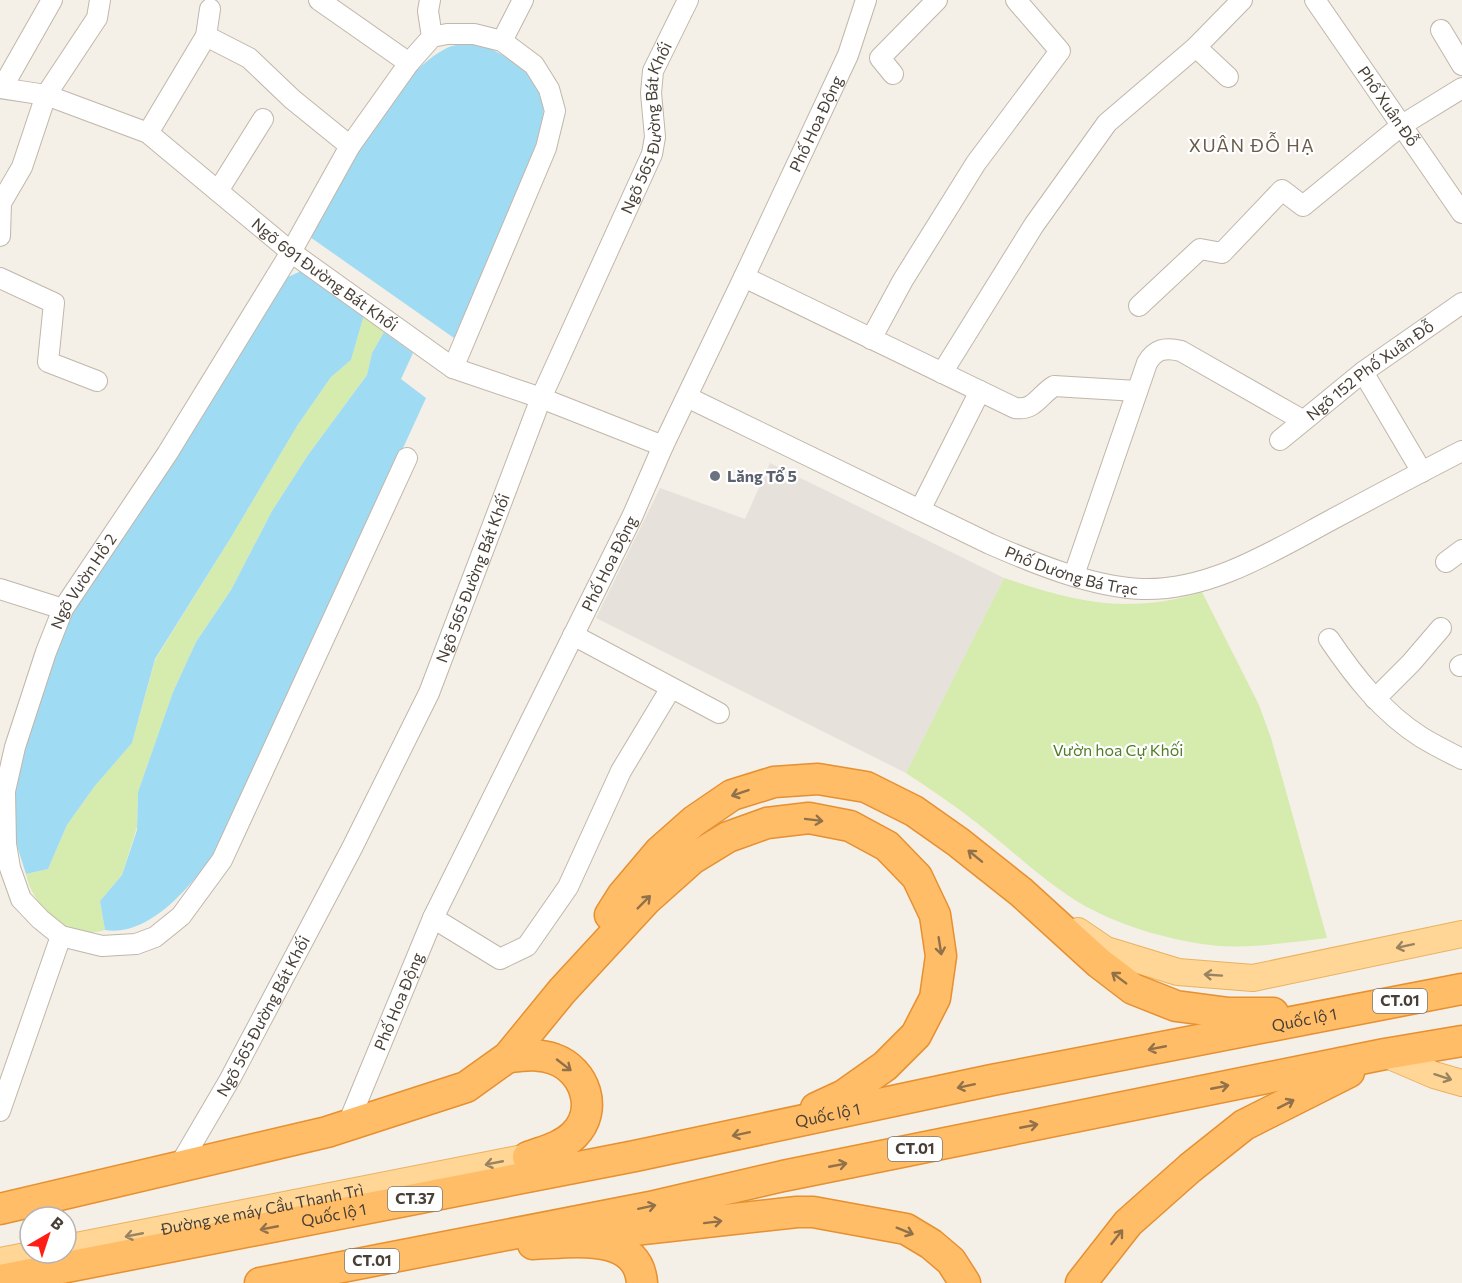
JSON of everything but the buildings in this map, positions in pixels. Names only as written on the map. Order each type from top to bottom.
[{"type":"highway","points":[[562,991],[622,896],[660,851],[694,821],[732,795],[774,782],[818,779],[866,787],[914,811],[958,842],[1021,892],[1099,963],[1133,989],[1176,1006],[1229,1012],[1338,1013]]},
{"type":"highway","points":[[0,1209],[221,1158],[347,1126],[466,1087],[508,1057],[562,991],[645,900],[692,859],[728,837],[767,823],[809,818],[850,826],[887,846],[916,877],[935,915],[941,956],[935,998],[916,1035],[885,1066],[844,1095],[779,1126]]},
{"type":"highway","name":"Quốc lộ 1","points":[[193,1233],[635,1156],[992,1080],[1462,988]]},
{"type":"highway","name":"CT.01","points":[[289,1279],[650,1207],[783,1176],[1385,1054],[1462,1041]]},
{"type":"highway","points":[[508,1057],[537,1054],[556,1059],[578,1079],[585,1090],[588,1105],[580,1128],[556,1147],[528,1156]]},
{"type":"highway","points":[[1081,1283],[1128,1223],[1190,1168],[1244,1125],[1385,1054]]},
{"type":"highway","points":[[446,1247],[813,1212],[906,1229],[931,1245],[951,1262],[965,1283]]},
{"type":"highway","name":"CT.37","points":[[0,1280],[193,1233]]},
{"type":"highway","points":[[446,1247],[604,1243],[617,1247],[628,1256],[641,1276],[642,1283]]},
{"type":"highway","points":[[260,1283],[289,1279]]},
{"type":"main road","points":[[1021,892],[1106,950],[1178,972],[1253,978],[1462,934]]},
{"type":"main road","points":[[1385,1054],[1462,1083]]},
{"type":"main road","name":"Đường xe máy Cầu Thanh Trì","points":[[78,1247],[193,1233],[528,1156],[635,1156]]},
{"type":"main road","points":[[0,1261],[18,1257]]},
{"type":"street","points":[[1,88],[52,0]]},
{"type":"street","points":[[0,236],[1,203],[22,167],[46,95],[98,18],[100,0]]},
{"type":"street","points":[[319,0],[409,63]]},
{"type":"street","points":[[430,0],[428,11],[432,37],[447,34],[474,34],[502,41],[534,65],[549,89],[555,111],[546,148],[453,368]]},
{"type":"street","points":[[502,41],[523,0]]},
{"type":"street","name":"Ngõ 565 Đường Bát Khối","points":[[179,1166],[230,1079],[352,848],[429,693],[541,398],[652,154],[655,137],[651,93],[653,71],[688,0]]},
{"type":"street","name":"Phố Hoa Động","points":[[347,1126],[433,918],[632,517],[663,446],[848,55],[866,0]]},
{"type":"street","points":[[893,74],[880,58],[937,0]]},
{"type":"street","points":[[871,339],[903,280],[976,162],[1060,51],[1016,0]]},
{"type":"street","points":[[942,373],[1035,225],[1107,123],[1196,47],[1242,0]]},
{"type":"street","name":"Phố Xuân Đỗ","points":[[1315,0],[1402,125],[1456,189],[1462,213]]},
{"type":"street","points":[[148,133],[206,36],[210,9]]},
{"type":"street","points":[[1441,30],[1462,65]]},
{"type":"street","points":[[206,36],[249,58],[292,99],[351,146]]},
{"type":"street","name":"Ngõ Vườn Hồ 2","points":[[407,459],[222,860],[196,898],[169,928],[155,937],[136,944],[102,946],[61,936],[9,894],[10,868],[6,844],[5,791],[15,747],[46,652],[63,609],[149,482],[291,252],[351,146],[409,63],[432,37]]},
{"type":"street","points":[[1196,47],[1228,77]]},
{"type":"street","name":"Ngõ 691 Đường Bát Khối","points":[[1,88],[46,95],[148,133],[291,252],[453,368],[541,398],[663,446]]},
{"type":"street","points":[[1139,306],[1200,249],[1222,253],[1282,190],[1303,206],[1402,125],[1462,88]]},
{"type":"street","points":[[218,191],[263,119]]},
{"type":"street","points":[[744,277],[1015,408],[1023,410],[1037,403],[1054,386],[1137,391]]},
{"type":"street","points":[[0,278],[54,303],[48,362],[97,381]]},
{"type":"street","name":"Ngõ 152 Phố Xuân Đỗ","points":[[1280,440],[1363,372],[1462,303]]},
{"type":"street","points":[[1074,575],[1146,363],[1151,356],[1160,350],[1170,349],[1187,354],[1297,417]]},
{"type":"street","points":[[1363,372],[1422,472]]},
{"type":"street","points":[[920,510],[980,391]]},
{"type":"street","name":"Phố Dương Bá Trạc","points":[[687,397],[1032,562],[1125,588],[1178,586],[1202,580],[1256,559],[1462,451]]},
{"type":"street","points":[[1446,562],[1462,550]]},
{"type":"street","points":[[0,589],[63,609]]},
{"type":"street","points":[[1375,699],[1411,663],[1441,628]]},
{"type":"street","points":[[573,635],[719,714]]},
{"type":"street","points":[[1329,639],[1351,672],[1397,719],[1421,736],[1462,759]]},
{"type":"street","points":[[433,918],[500,958],[527,946],[568,887],[621,771],[671,688]]},
{"type":"street","points":[[0,1111],[61,936]]},
{"type":"street","points":[[197,1137],[213,1154],[221,1158]]},
{"type":"shaded area","points":[[770,463],[1004,578],[906,773],[596,618],[660,488],[745,519]]},
{"type":"green space","points":[[364,315],[384,332],[372,353],[367,375],[308,455],[272,511],[231,590],[196,642],[173,692],[138,792],[137,827],[122,875],[100,901],[105,930],[78,931],[66,926],[45,910],[36,899],[26,874],[48,869],[67,825],[94,787],[132,743],[155,660],[297,426],[331,377],[351,360]]},
{"type":"green space","name":"Vườn hoa Cự Khối","points":[[1004,578],[1055,594],[1102,603],[1150,603],[1202,592],[1259,705],[1271,738],[1327,938],[1260,945],[1219,946],[1167,937],[1116,921],[1070,897],[968,816],[906,773]]},
{"type":"water","points":[[476,43],[513,61],[532,79],[543,103],[544,122],[537,151],[454,338],[310,237],[369,132],[387,104],[407,80],[428,61],[449,47]]},
{"type":"water","points":[[301,271],[308,272],[364,315],[351,360],[331,377],[297,426],[155,659],[132,743],[94,787],[67,825],[48,869],[26,874],[11,827],[10,803],[31,719],[59,638],[76,601],[135,518],[288,277]]},
{"type":"water","points":[[384,332],[413,353],[401,379],[426,398],[223,840],[188,886],[157,915],[123,930],[105,930],[100,901],[122,875],[137,830],[138,792],[173,692],[196,642],[231,590],[272,511],[308,455],[367,375],[372,353]]},
{"type":"place","name":"Lăng Tổ 5","points":[[715,476]]},
{"type":"district","name":"XUÂN ĐỖ HẠ","points":[[1252,146]]}]
